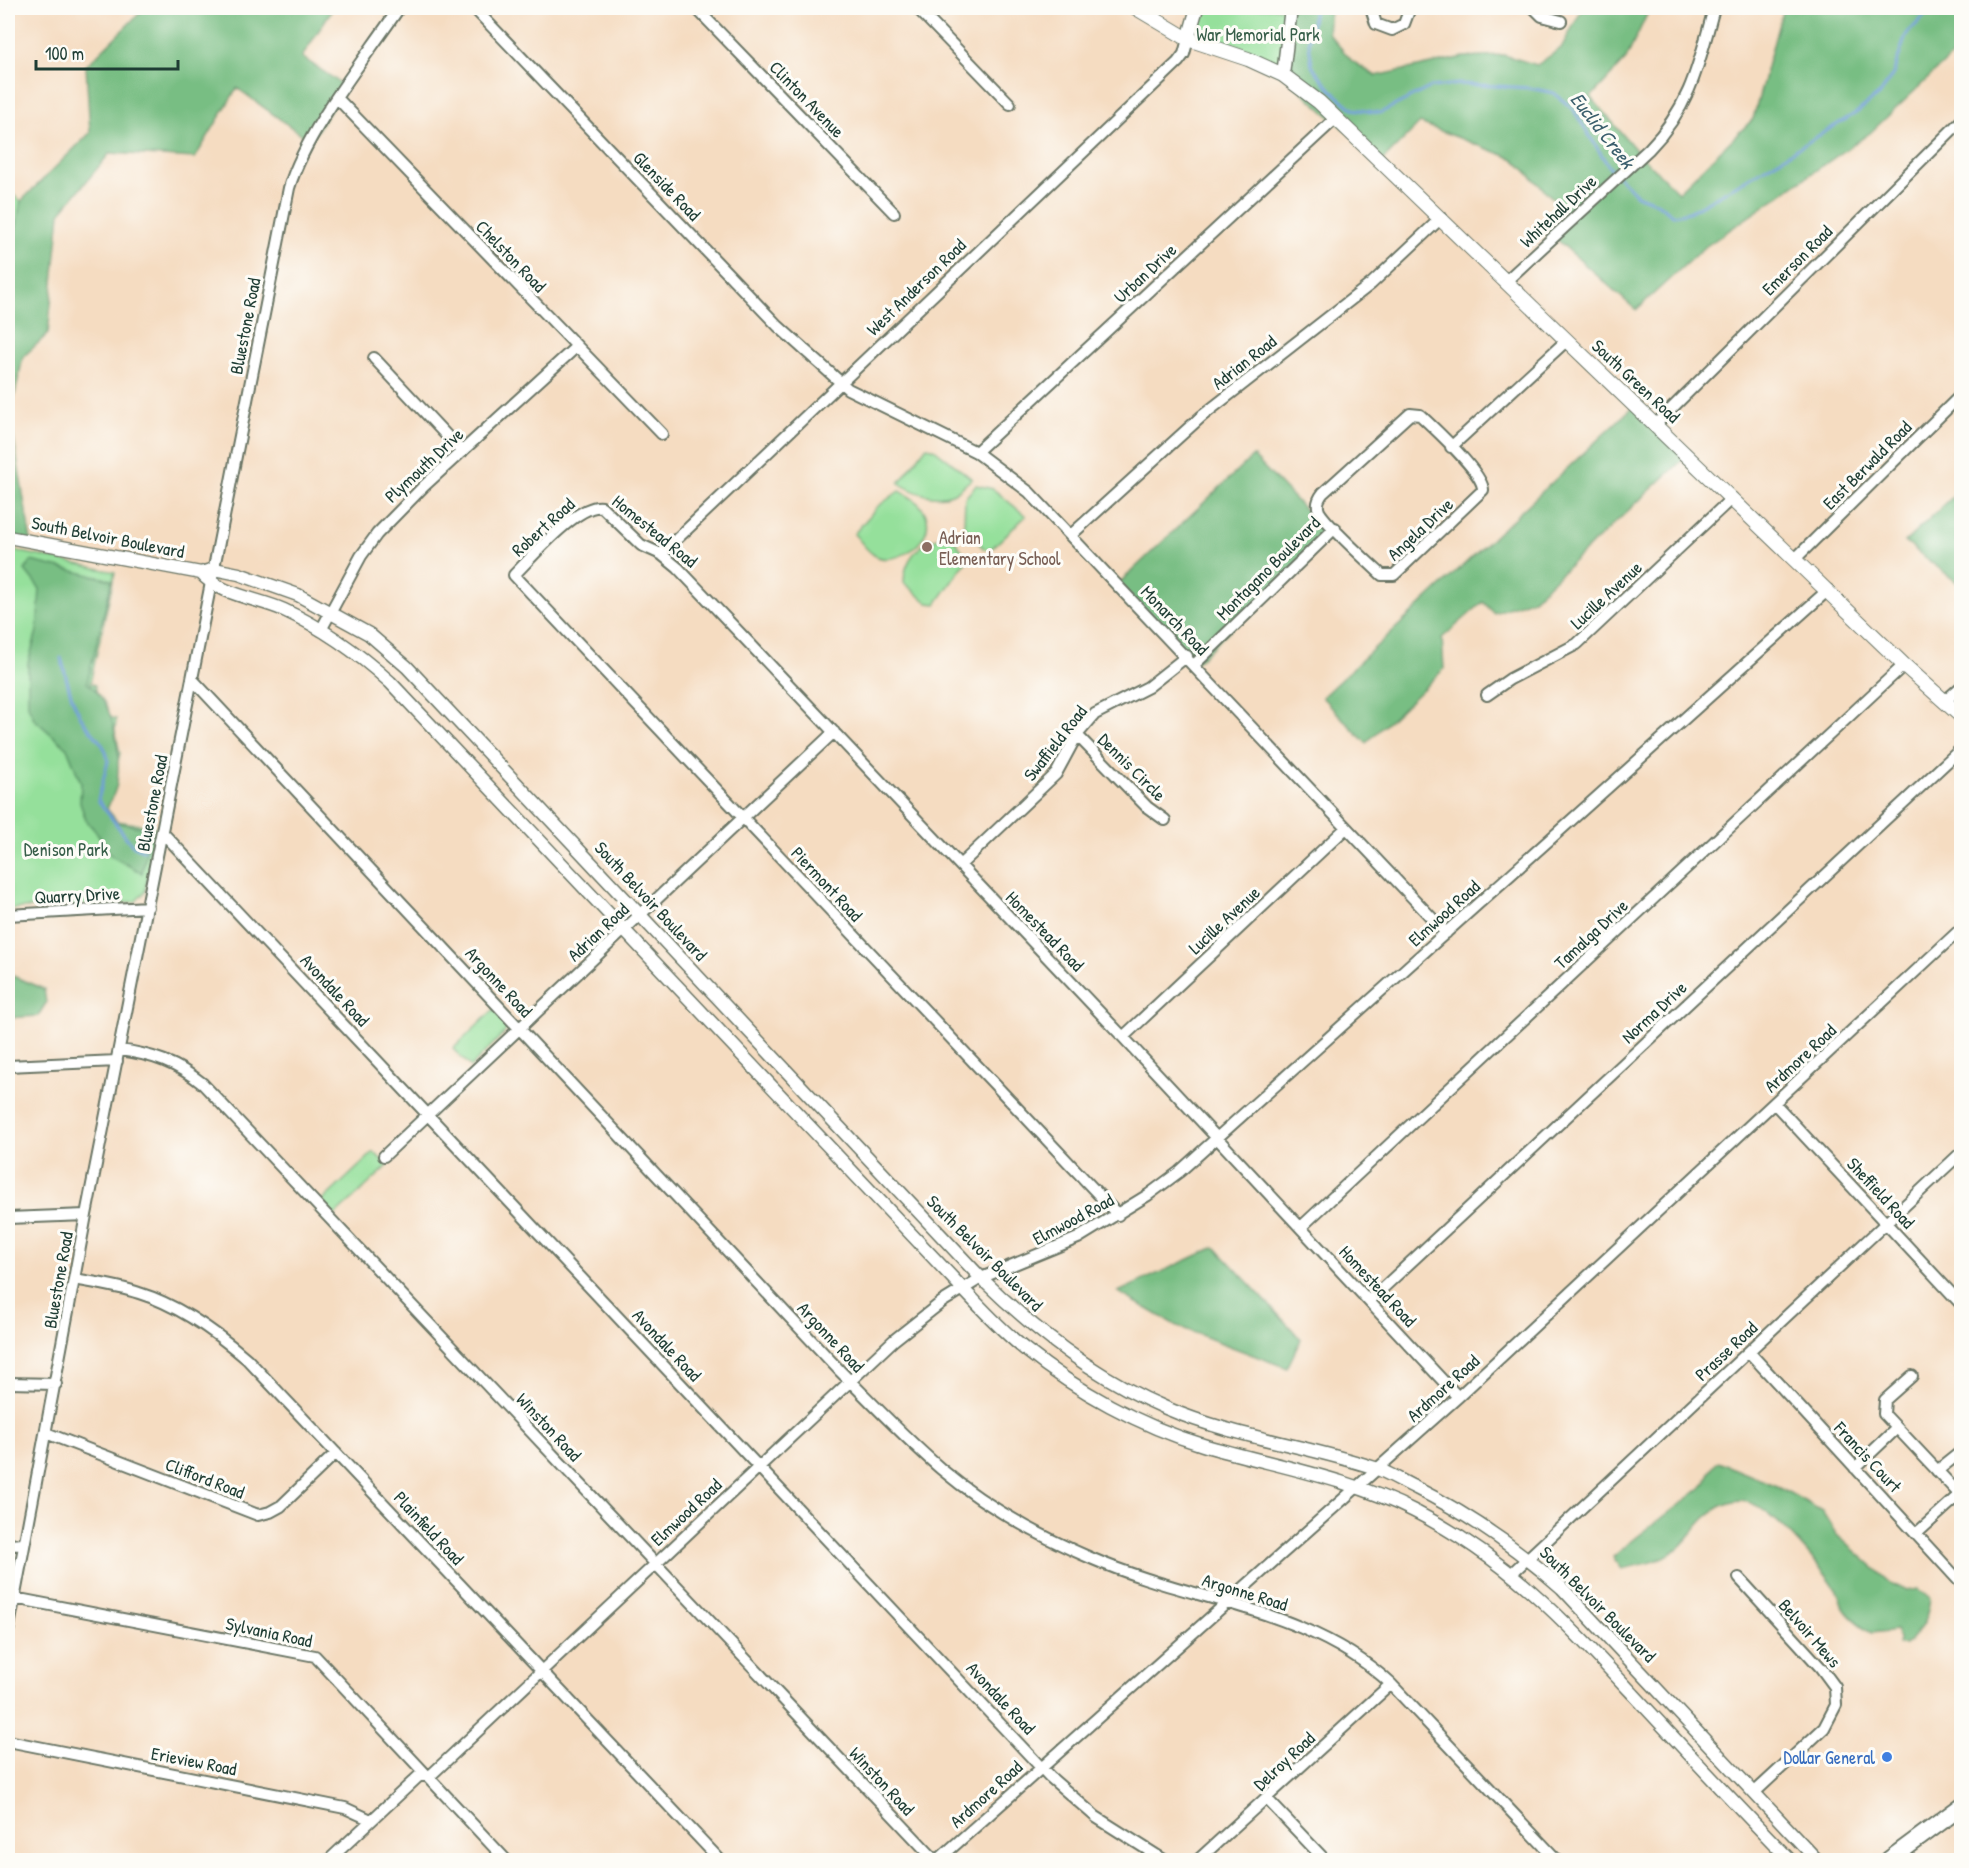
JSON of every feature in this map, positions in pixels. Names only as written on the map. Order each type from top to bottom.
[{"type":"main road","name":"South Green Road","points":[[1136,8],[1188,39],[1248,59],[1283,75],[1336,118],[1904,665],[1962,717]]},
{"type":"main road","points":[[1889,1860],[1962,1806]]},
{"type":"street","name":"Bluestone Road","points":[[8,1632],[86,1215],[289,188],[296,166],[399,8]]},
{"type":"street","name":"Glenside Road","points":[[474,8],[778,326],[840,383]]},
{"type":"street","name":"Clinton Avenue","points":[[696,8],[894,213]]},
{"type":"street","points":[[917,8],[1010,104]]},
{"type":"street","points":[[1188,39],[1197,8]]},
{"type":"street","points":[[1283,75],[1291,8]]},
{"type":"street","points":[[1371,8],[1376,24],[1392,30],[1404,24],[1409,16],[1410,8]]},
{"type":"street","points":[[1534,8],[1542,16],[1561,21]]},
{"type":"street","name":"Whitehall Drive","points":[[1505,282],[1614,182],[1660,137],[1681,110],[1696,75],[1714,8]]},
{"type":"street","name":"West Anderson Road","points":[[661,554],[1178,62],[1184,54],[1188,39]]},
{"type":"street","name":"Chelston Road","points":[[338,99],[662,434]]},
{"type":"street","name":"Urban Drive","points":[[976,452],[1336,118]]},
{"type":"street","name":"Emerson Road","points":[[1656,424],[1962,120]]},
{"type":"street","name":"Adrian Road","points":[[1071,535],[1202,416],[1371,285],[1440,219]]},
{"type":"street","points":[[1451,447],[1566,341]]},
{"type":"street","name":"Plymouth Drive","points":[[321,630],[377,534],[401,508],[576,347]]},
{"type":"street","points":[[374,358],[462,452]]},
{"type":"street","name":"Monarch Road","points":[[840,383],[976,452],[1029,492],[1446,933]]},
{"type":"street","name":"East Berwald Road","points":[[1795,559],[1962,394]]},
{"type":"street","name":"Montagano Boulevard","points":[[1190,661],[1335,528],[1320,511],[1319,498],[1404,418],[1410,414],[1420,415],[1451,447]]},
{"type":"street","name":"Angela Drive","points":[[1335,528],[1382,575],[1394,575],[1483,490],[1481,480],[1451,447]]},
{"type":"street","name":"Lucille Avenue","points":[[1487,695],[1510,679],[1577,644],[1732,498]]},
{"type":"street","name":"Homestead Road","points":[[595,506],[610,512],[641,545],[661,554],[678,568],[1123,1037],[1458,1397]]},
{"type":"street","name":"Robert Road","points":[[514,574],[579,513],[595,506]]},
{"type":"street","name":"South Belvoir Boulevard","points":[[8,537],[201,573],[214,569],[271,584],[330,611],[369,634],[407,668],[981,1278],[1044,1335],[1137,1395],[1201,1421],[1378,1469],[1488,1528],[1527,1557],[1562,1588],[1817,1860]]},
{"type":"street","name":"South Belvoir Boulevard","points":[[201,573],[211,584],[258,599],[321,630],[358,654],[390,682],[963,1289],[1025,1349],[1053,1371],[1114,1407],[1200,1444],[1305,1470],[1356,1486],[1414,1511],[1466,1540],[1512,1573],[1579,1636],[1790,1860]]},
{"type":"street","name":"Piermont Road","points":[[514,574],[1118,1215]]},
{"type":"street","name":"Elmwood Road","points":[[329,1860],[419,1776],[431,1774],[849,1380],[920,1319],[981,1278],[1078,1238],[1118,1215],[1179,1172],[1215,1137],[1828,590]]},
{"type":"street","name":"Swaffield Road","points":[[960,865],[1056,774],[1077,735],[1095,714],[1148,687],[1190,661]]},
{"type":"street","name":"Tamalga Drive","points":[[1301,1227],[1904,665]]},
{"type":"street","name":"Argonne Road","points":[[192,679],[849,1380],[942,1470],[993,1507],[1038,1533],[1094,1560],[1319,1634],[1370,1665],[1557,1860]]},
{"type":"street","points":[[1945,701],[1962,686]]},
{"type":"street","name":"Adrian Road","points":[[384,1156],[834,732]]},
{"type":"street","name":"Dennis Circle","points":[[1077,735],[1147,807],[1165,820]]},
{"type":"street","name":"Norma Drive","points":[[1369,1301],[1962,748]]},
{"type":"street","name":"Lucille Avenue","points":[[1123,1037],[1346,828]]},
{"type":"street","name":"Avondale Road","points":[[163,832],[1042,1766],[1089,1812],[1164,1860]]},
{"type":"street","name":"Quarry Drive","points":[[8,915],[148,907]]},
{"type":"street","name":"Ardmore Road","points":[[936,1860],[1458,1397],[1962,928]]},
{"type":"street","name":"Winston Road","points":[[8,1066],[118,1056],[158,1057],[188,1072],[203,1084],[936,1860]]},
{"type":"street","name":"Sheffield Road","points":[[1775,1104],[1962,1305]]},
{"type":"street","name":"Prasse Road","points":[[1512,1573],[1962,1152]]},
{"type":"street","points":[[8,1218],[86,1215]]},
{"type":"street","name":"Plainfield Road","points":[[74,1279],[148,1296],[204,1326],[247,1359],[720,1860]]},
{"type":"street","name":"Francis Court","points":[[1749,1352],[1962,1584]]},
{"type":"street","points":[[1912,1376],[1885,1400],[1884,1414],[1960,1496],[1916,1534]]},
{"type":"street","points":[[8,1383],[56,1384]]},
{"type":"street","points":[[1855,1468],[1897,1428]]},
{"type":"street","name":"Clifford Road","points":[[46,1433],[258,1515],[281,1506],[336,1453]]},
{"type":"street","points":[[1937,1471],[1962,1451]]},
{"type":"street","points":[[8,1545],[24,1544]]},
{"type":"street","name":"Belvoir Mews","points":[[1739,1578],[1821,1668],[1835,1687],[1836,1705],[1824,1728],[1755,1792]]},
{"type":"street","name":"Sylvania Road","points":[[14,1598],[315,1656],[506,1860]]},
{"type":"street","name":"Delroy Road","points":[[1198,1860],[1390,1684]]},
{"type":"street","name":"Erieview Road","points":[[8,1741],[345,1808],[371,1820]]},
{"type":"street","points":[[1267,1799],[1325,1860]]},
{"type":"green space","points":[[145,8],[333,8],[302,57],[346,87],[310,141],[237,88],[195,158],[110,153],[60,213],[48,334],[23,357],[10,417],[31,541],[8,537],[8,271],[21,201],[90,133],[86,66]]},
{"type":"green space","name":"War Memorial Park","points":[[1197,8],[1291,8],[1283,75],[1188,39]]},
{"type":"green space","points":[[1291,8],[1330,8],[1328,33],[1352,61],[1376,76],[1464,57],[1504,55],[1537,65],[1561,48],[1583,8],[1650,8],[1626,59],[1591,97],[1641,156],[1678,192],[1753,119],[1783,8],[1961,8],[1961,57],[1956,52],[1870,133],[1702,249],[1636,310],[1554,237],[1573,219],[1514,159],[1420,123],[1381,162],[1283,75]]},
{"type":"green space","points":[[8,191],[21,201],[8,271]]},
{"type":"green space","points":[[1635,405],[1688,455],[1533,599],[1494,613],[1483,602],[1442,638],[1444,669],[1366,743],[1322,697]]},
{"type":"green space","points":[[926,447],[933,448],[972,479],[955,493],[946,496],[932,496],[917,492],[899,483]]},
{"type":"green space","points":[[1253,456],[1328,534],[1194,665],[1118,584]]},
{"type":"green space","points":[[976,485],[993,489],[1026,516],[991,549],[984,549],[964,526],[965,498]]},
{"type":"green space","points":[[1961,489],[1962,579],[1958,583],[1905,542]]},
{"type":"green space","points":[[899,491],[918,503],[926,516],[927,529],[921,541],[911,550],[898,556],[885,558],[874,555],[854,534],[877,507]]},
{"type":"green space","points":[[941,537],[953,538],[968,559],[936,604],[928,603],[904,583],[905,575],[910,560],[919,548]]},
{"type":"green space","name":"Denison Park","points":[[8,549],[115,572],[90,683],[95,685],[102,715],[116,719],[115,731],[120,753],[107,809],[117,821],[156,827],[145,892],[135,902],[8,909]]},
{"type":"green space","points":[[31,561],[112,580],[87,683],[104,702],[117,742],[117,783],[107,809],[117,822],[151,829],[142,873],[111,856],[86,820],[80,803],[81,783],[67,748],[34,719],[28,705],[28,663],[37,631],[40,589],[25,570]]},
{"type":"green space","points":[[8,976],[44,989],[46,1003],[38,1016],[8,1018]]},
{"type":"green space","points":[[494,1009],[507,1024],[506,1031],[471,1067],[453,1049]]},
{"type":"green space","points":[[374,1152],[388,1166],[334,1216],[321,1202]]},
{"type":"green space","points":[[1215,1247],[1301,1339],[1287,1368],[1177,1326],[1118,1292]]},
{"type":"green space","points":[[1718,1462],[1779,1487],[1822,1511],[1836,1534],[1891,1583],[1907,1591],[1918,1589],[1930,1599],[1922,1625],[1905,1645],[1898,1645],[1899,1639],[1895,1630],[1872,1633],[1860,1625],[1847,1612],[1830,1581],[1798,1542],[1773,1517],[1751,1503],[1731,1502],[1720,1507],[1702,1521],[1672,1553],[1652,1562],[1622,1569],[1613,1557],[1701,1488]]},
{"type":"waterway","name":"Euclid Creek","points":[[1314,8],[1309,43],[1312,66],[1332,91],[1353,109],[1380,113],[1431,87],[1460,84],[1530,88],[1554,93],[1573,109],[1609,167],[1637,195],[1657,203],[1673,215],[1689,212],[1856,113],[1881,93],[1893,74],[1906,35],[1932,8]]},
{"type":"waterway","points":[[61,658],[77,710],[107,754],[108,761],[98,800],[132,845],[145,851]]},
{"type":"place","name":"Adrian Elementary School","points":[[927,547]]},
{"type":"place","name":"Dollar General","points":[[1887,1757]]}]
